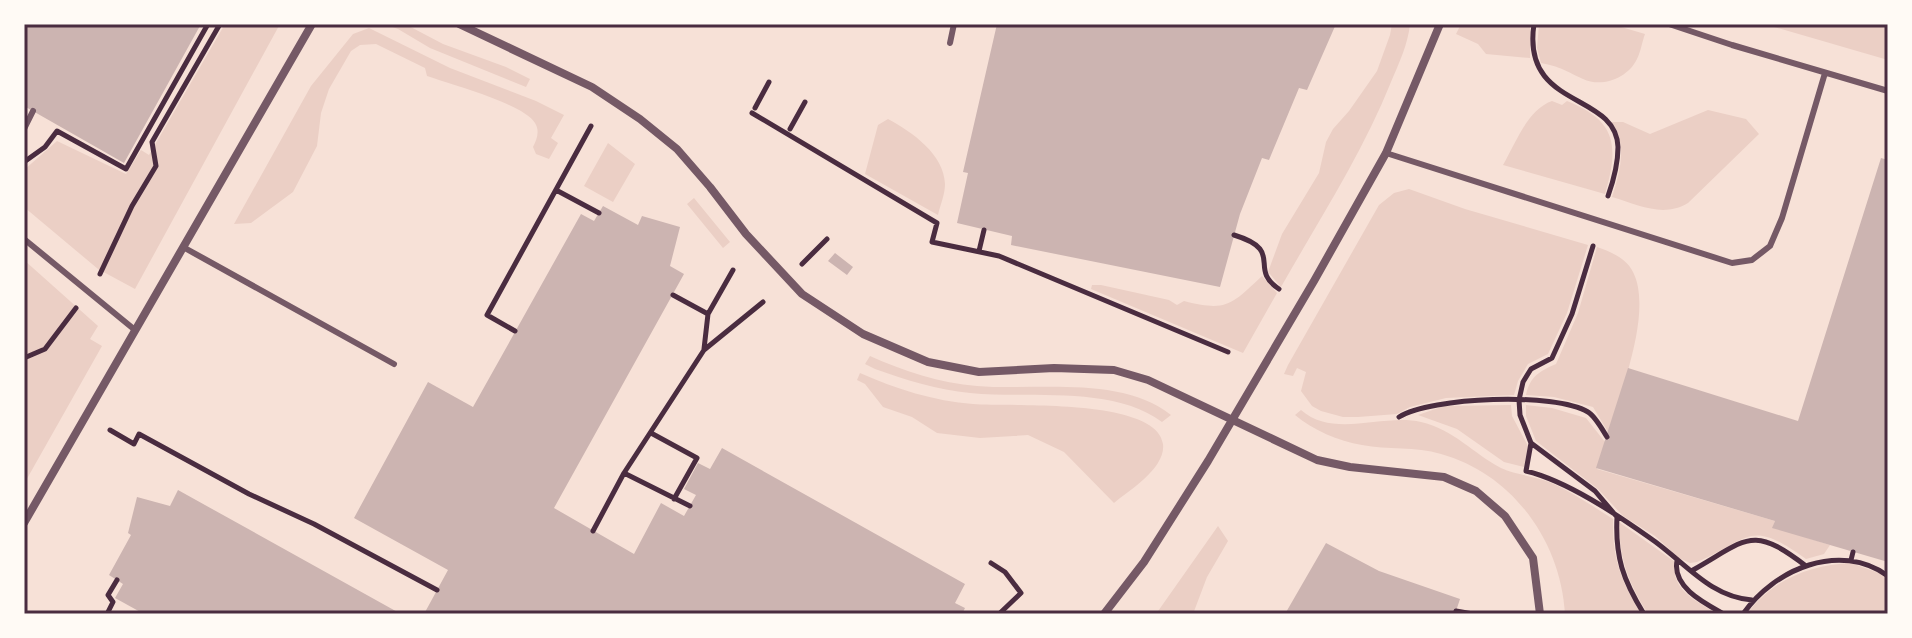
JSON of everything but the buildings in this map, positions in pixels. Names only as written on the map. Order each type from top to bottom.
[{"type":"street","points":[[24,525],[312,24]]},
{"type":"street","points":[[459,24],[592,87],[640,119],[677,149],[746,234],[802,294],[863,334],[928,362],[979,372],[1054,368],[1114,370],[1148,380],[1317,460],[1350,467],[1444,477],[1476,491],[1505,516],[1533,558],[1540,614]]},
{"type":"street","points":[[1104,614],[1144,562],[1235,419],[1386,153],[1440,24]]},
{"type":"lane","points":[[950,43],[954,24]]},
{"type":"lane","points":[[1669,24],[1888,91]]},
{"type":"lane","points":[[1386,153],[1732,263],[1752,260],[1770,246],[1782,218],[1825,73]]},
{"type":"lane","points":[[24,129],[33,111]]},
{"type":"lane","points":[[24,239],[135,330]]},
{"type":"lane","points":[[183,247],[394,364]]},
{"type":"path","points":[[24,162],[45,147],[57,131],[126,169],[208,24]]},
{"type":"path","points":[[24,358],[45,349],[99,277],[132,206],[156,166],[152,142],[220,24]]},
{"type":"path","points":[[1534,24],[1533,49],[1543,76],[1572,99],[1595,110],[1614,135],[1618,146],[1608,196]]},
{"type":"path","points":[[769,82],[753,111],[937,223],[932,242],[1014,262],[1228,352]]},
{"type":"path","points":[[790,129],[805,102]]},
{"type":"path","points":[[515,331],[487,315],[591,126]]},
{"type":"path","points":[[144,137],[152,142]]},
{"type":"path","points":[[556,190],[599,213]]},
{"type":"path","points":[[979,251],[984,230]]},
{"type":"path","points":[[1234,235],[1256,242],[1263,251],[1265,273],[1279,289]]},
{"type":"path","points":[[802,264],[814,258],[827,239]]},
{"type":"path","points":[[1593,246],[1572,314],[1552,358],[1531,369],[1523,382],[1520,415],[1531,443],[1526,471],[1559,484],[1653,539],[1722,594],[1734,599],[1752,600]]},
{"type":"path","points":[[704,350],[708,314],[733,270]]},
{"type":"path","points":[[673,295],[708,314]]},
{"type":"path","points":[[593,531],[624,473],[704,350],[763,302]]},
{"type":"path","points":[[1399,417],[1410,410],[1446,402],[1553,402],[1589,412],[1607,437]]},
{"type":"path","points":[[110,430],[134,444],[139,434],[437,590]]},
{"type":"path","points":[[651,433],[697,458],[674,499]]},
{"type":"path","points":[[1531,443],[1595,491],[1617,517],[1615,544],[1622,571],[1644,614]]},
{"type":"path","points":[[624,473],[690,506]]},
{"type":"path","points":[[1693,570],[1755,538],[1770,541],[1806,566]]},
{"type":"path","points":[[1851,560],[1853,552]]},
{"type":"path","points":[[1743,614],[1752,600],[1771,584],[1806,566],[1851,560],[1871,566],[1888,576]]},
{"type":"path","points":[[1677,561],[1675,570],[1681,583],[1724,614]]},
{"type":"path","points":[[991,563],[1005,572],[1021,593],[999,614]]},
{"type":"path","points":[[107,614],[113,602],[108,595],[117,580]]},
{"type":"path","points":[[1456,611],[1473,614]]},
{"type":"shaded area","points":[[225,24],[280,24],[135,289],[98,269],[24,207],[24,170],[57,141],[126,174],[141,150],[149,155]]},
{"type":"shaded area","points":[[384,24],[405,24],[443,44],[530,79],[526,87],[430,48]]},
{"type":"shaded area","points":[[1392,24],[1410,24],[1405,46],[1380,109],[1281,287],[1268,272],[1282,234],[1319,173],[1326,142],[1333,129],[1377,71]]},
{"type":"shaded area","points":[[1461,24],[1530,24],[1530,58],[1486,54],[1478,44],[1456,34]]},
{"type":"shaded area","points":[[1539,24],[1611,24],[1645,34],[1633,66],[1614,80],[1590,82],[1541,63],[1537,48]]},
{"type":"shaded area","points":[[1764,24],[1888,24],[1888,60]]},
{"type":"shaded area","points":[[369,28],[450,68],[564,115],[551,138],[558,143],[549,159],[536,154],[533,147],[537,126],[517,109],[486,95],[427,76],[425,68],[376,44],[360,45],[351,51],[329,89],[321,113],[317,146],[293,192],[251,223],[234,224],[311,86],[353,34]]},
{"type":"shaded area","points":[[1552,101],[1562,105],[1567,101],[1584,109],[1605,127],[1610,137],[1612,162],[1605,194],[1503,165],[1529,119]]},
{"type":"shaded area","points":[[1708,110],[1746,119],[1759,134],[1688,203],[1679,207],[1651,209],[1612,197],[1620,168],[1621,149],[1611,122],[1623,122],[1650,134]]},
{"type":"shaded area","points":[[888,119],[916,137],[939,163],[945,184],[938,215],[865,174],[878,125]]},
{"type":"shaded area","points":[[608,143],[635,164],[613,202],[584,186]]},
{"type":"shaded area","points":[[1409,189],[1588,245],[1567,313],[1548,354],[1528,364],[1514,395],[1446,398],[1410,407],[1397,414],[1343,417],[1321,411],[1312,406],[1301,391],[1306,372],[1297,368],[1293,376],[1284,374],[1379,205],[1394,193]]},
{"type":"shaded area","points":[[694,198],[730,242],[723,248],[687,204]]},
{"type":"shaded area","points":[[1597,247],[1627,263],[1638,288],[1639,308],[1633,352],[1608,432],[1593,407],[1554,397],[1526,395],[1536,375],[1556,364],[1578,313]]},
{"type":"shaded area","points":[[24,260],[98,326],[90,339],[102,346],[24,484]]},
{"type":"shaded area","points":[[1262,276],[1277,293],[1243,353],[1091,289],[1092,285],[1101,285],[1169,300],[1177,305],[1184,301],[1219,306],[1235,300]]},
{"type":"shaded area","points":[[870,356],[922,376],[949,382],[1000,387],[1077,387],[1128,394],[1151,402],[1171,415],[1162,422],[1142,410],[1095,398],[946,390],[875,369],[865,364]]},
{"type":"shaded area","points":[[860,373],[901,389],[944,400],[1078,408],[1136,418],[1155,429],[1163,444],[1162,453],[1146,478],[1114,503],[1064,452],[1028,435],[980,438],[937,433],[912,417],[883,407],[865,384],[857,380]]},
{"type":"shaded area","points":[[1511,405],[1512,416],[1528,446],[1524,467],[1504,462],[1457,429],[1418,415],[1444,406]]},
{"type":"shaded area","points":[[1526,405],[1552,408],[1586,418],[1605,442],[1597,469],[1775,521],[1773,527],[1830,545],[1824,554],[1806,559],[1773,539],[1751,536],[1697,562],[1690,563],[1679,558],[1655,536],[1623,516],[1598,489],[1536,441],[1526,416]]},
{"type":"shaded area","points":[[1301,410],[1328,423],[1406,420],[1433,425],[1501,468],[1549,482],[1581,499],[1613,519],[1619,569],[1641,614],[1565,614],[1554,561],[1543,537],[1511,494],[1490,477],[1441,454],[1362,445],[1335,438],[1295,415]]},
{"type":"shaded area","points":[[1619,522],[1675,562],[1681,587],[1717,614],[1648,614],[1626,571]]},
{"type":"shaded area","points":[[1218,526],[1228,541],[1207,577],[1193,614],[1156,614]]},
{"type":"shaded area","points":[[1851,563],[1888,579],[1888,614],[1747,614],[1768,592],[1793,576],[1821,567]]}]
